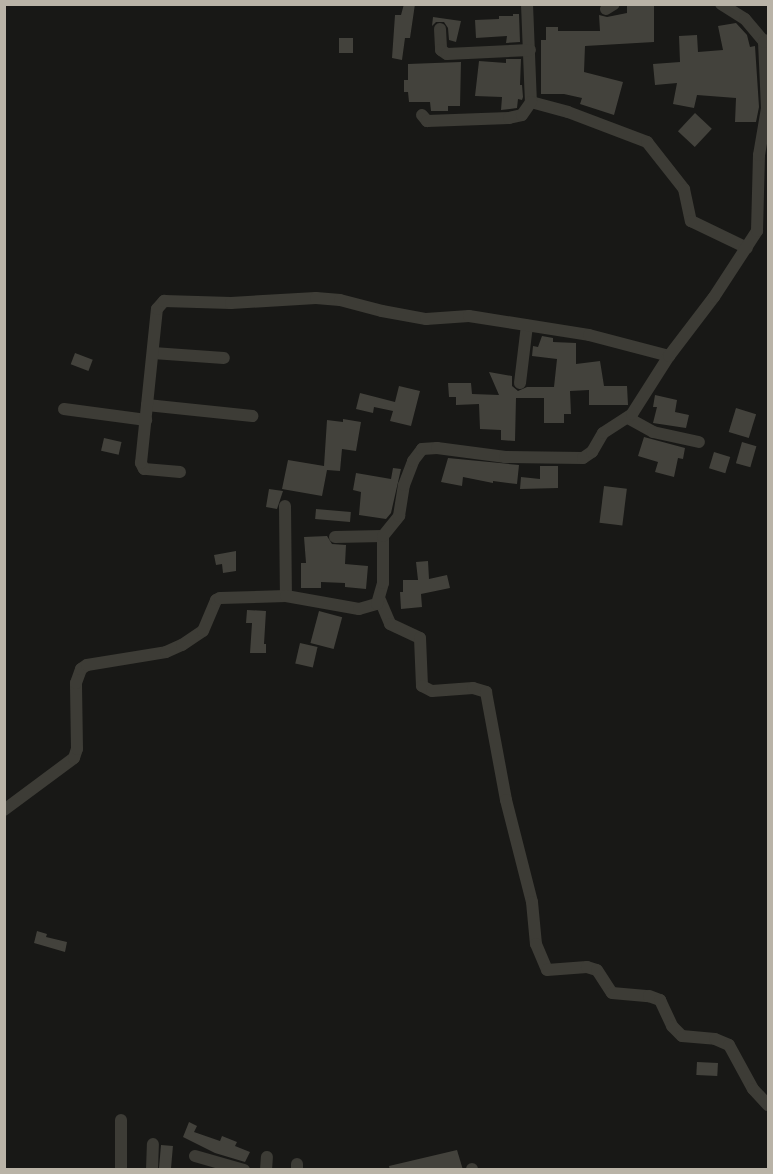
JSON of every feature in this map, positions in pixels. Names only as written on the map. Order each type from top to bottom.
[{"type":"street","points":[[422,115],[427,121],[509,118],[522,115],[531,102],[527,4]]},
{"type":"street","points":[[721,4],[745,19],[766,41],[767,108],[759,155],[759,224],[747,248],[669,356],[628,418],[603,433],[592,452],[583,458],[505,457],[437,448],[422,449],[413,461],[404,485],[399,516],[383,536],[383,582],[380,600],[390,624],[420,638],[422,686],[432,691],[473,688],[486,692],[506,800],[532,902],[536,944],[548,970],[587,967],[597,970],[612,993],[649,996],[660,1000],[672,1026],[682,1036],[715,1039],[729,1045],[753,1089],[768,1105]]},
{"type":"street","points":[[440,29],[441,50],[447,54],[530,50]]},
{"type":"street","points":[[531,102],[568,112],[647,142],[684,189],[690,222],[747,248]]},
{"type":"street","points":[[180,472],[144,469],[141,466],[157,309],[164,300],[231,303],[316,298],[340,300],[426,319],[469,316],[589,335],[669,356]]},
{"type":"street","points":[[520,383],[527,325]]},
{"type":"street","points":[[153,353],[224,358]]},
{"type":"street","points":[[147,405],[252,416]]},
{"type":"street","points":[[64,409],[146,420]]},
{"type":"street","points":[[628,418],[653,432],[699,442]]},
{"type":"street","points":[[285,506],[286,596]]},
{"type":"street","points":[[335,537],[383,536]]},
{"type":"street","points":[[4,810],[74,758],[77,749],[76,683],[81,669],[94,662],[166,652],[182,645],[203,632],[216,600],[220,598],[286,596],[359,609],[372,607],[380,600]]},
{"type":"street","points":[[121,1120],[121,1170]]},
{"type":"street","points":[[152,1170],[153,1144]]},
{"type":"street","points":[[195,1156],[244,1170]]},
{"type":"building","points":[[404,4],[415,4],[410,38],[405,38],[402,60],[392,58],[395,15],[401,15]]},
{"type":"building","points":[[627,5],[654,5],[654,42],[585,46],[584,72],[623,82],[614,115],[580,104],[582,98],[564,94],[541,94],[541,40],[546,40],[546,27],[558,27],[558,31],[600,31],[599,15],[607,17],[627,13]]},
{"type":"building","points":[[513,14],[519,14],[520,42],[506,43],[507,36],[476,38],[475,20],[499,19],[499,16],[513,16]]},
{"type":"building","points":[[433,17],[461,21],[456,42],[449,40],[448,28],[444,22],[436,22],[432,26]]},
{"type":"building","points":[[736,23],[747,35],[750,47],[755,46],[759,107],[756,122],[735,122],[736,98],[697,95],[694,108],[673,104],[677,83],[655,85],[653,64],[680,62],[679,36],[697,35],[698,52],[723,50],[718,26]]},
{"type":"building","points":[[339,38],[353,38],[353,53],[339,53]]},
{"type":"building","points":[[506,59],[521,59],[520,85],[522,85],[523,97],[522,100],[518,99],[517,108],[501,110],[502,97],[475,96],[479,61],[506,63]]},
{"type":"building","points":[[461,62],[460,106],[448,106],[448,111],[431,111],[430,102],[409,102],[408,92],[404,92],[404,80],[408,80],[408,64]]},
{"type":"building","points":[[695,113],[712,129],[695,147],[678,131]]},
{"type":"building","points":[[542,336],[553,338],[553,342],[576,343],[576,364],[600,361],[604,386],[627,386],[628,405],[589,405],[589,390],[570,391],[571,414],[564,414],[564,423],[544,423],[544,398],[516,398],[515,441],[501,440],[501,430],[480,429],[479,404],[456,405],[456,397],[449,397],[448,383],[471,383],[472,394],[499,395],[489,372],[512,376],[512,386],[518,391],[527,387],[554,387],[557,359],[532,356],[533,346],[538,347]]},
{"type":"building","points":[[75,353],[93,360],[88,371],[71,364]]},
{"type":"building","points":[[399,386],[420,391],[411,426],[390,421],[393,411],[374,407],[373,413],[356,409],[360,393],[395,402]]},
{"type":"building","points":[[655,395],[677,400],[675,412],[689,415],[686,428],[653,423],[657,407],[653,407]]},
{"type":"building","points":[[736,408],[756,414],[749,438],[729,432]]},
{"type":"building","points":[[343,419],[361,422],[356,451],[342,449],[340,471],[327,470],[322,496],[282,489],[288,460],[324,466],[327,420],[343,422]]},
{"type":"building","points":[[644,437],[685,448],[683,459],[678,458],[674,477],[655,472],[658,462],[638,456]]},
{"type":"building","points":[[104,438],[122,442],[119,455],[101,451]]},
{"type":"building","points":[[742,442],[756,446],[750,467],[736,463]]},
{"type":"building","points":[[714,452],[730,457],[725,473],[709,468]]},
{"type":"building","points":[[448,458],[519,465],[517,484],[493,481],[493,483],[463,477],[462,486],[441,482]]},
{"type":"building","points":[[540,466],[558,466],[558,488],[520,489],[521,477],[540,479]]},
{"type":"building","points":[[393,468],[401,469],[391,513],[386,519],[359,515],[361,492],[353,490],[356,473],[391,479]]},
{"type":"building","points":[[604,486],[627,489],[622,526],[599,523]]},
{"type":"building","points":[[269,489],[283,491],[277,509],[266,507]]},
{"type":"building","points":[[316,509],[351,512],[350,522],[315,519]]},
{"type":"building","points":[[327,536],[332,544],[346,545],[345,564],[368,566],[366,589],[345,587],[345,583],[321,582],[321,588],[301,588],[301,563],[306,563],[304,537]]},
{"type":"building","points":[[236,551],[236,571],[223,573],[222,564],[216,565],[214,555]]},
{"type":"building","points":[[428,561],[429,579],[447,575],[450,588],[421,594],[422,607],[401,609],[400,592],[403,592],[403,580],[418,580],[416,562]]},
{"type":"building","points":[[247,610],[266,611],[264,644],[266,644],[266,653],[250,653],[252,623],[246,623]]},
{"type":"building","points":[[319,611],[342,617],[334,649],[310,643]]},
{"type":"building","points":[[300,643],[318,647],[313,668],[295,663]]},
{"type":"building","points":[[37,931],[47,934],[46,937],[67,942],[65,952],[34,943]]},
{"type":"building","points":[[697,1062],[718,1063],[717,1076],[696,1075]]},
{"type":"building","points":[[189,1122],[197,1126],[194,1132],[220,1141],[222,1136],[237,1142],[235,1146],[250,1152],[245,1162],[215,1153],[183,1137]]},
{"type":"building","points":[[161,1145],[173,1146],[171,1170],[159,1170]]},
{"type":"building","points":[[457,1150],[463,1170],[390,1170],[389,1166]]}]
